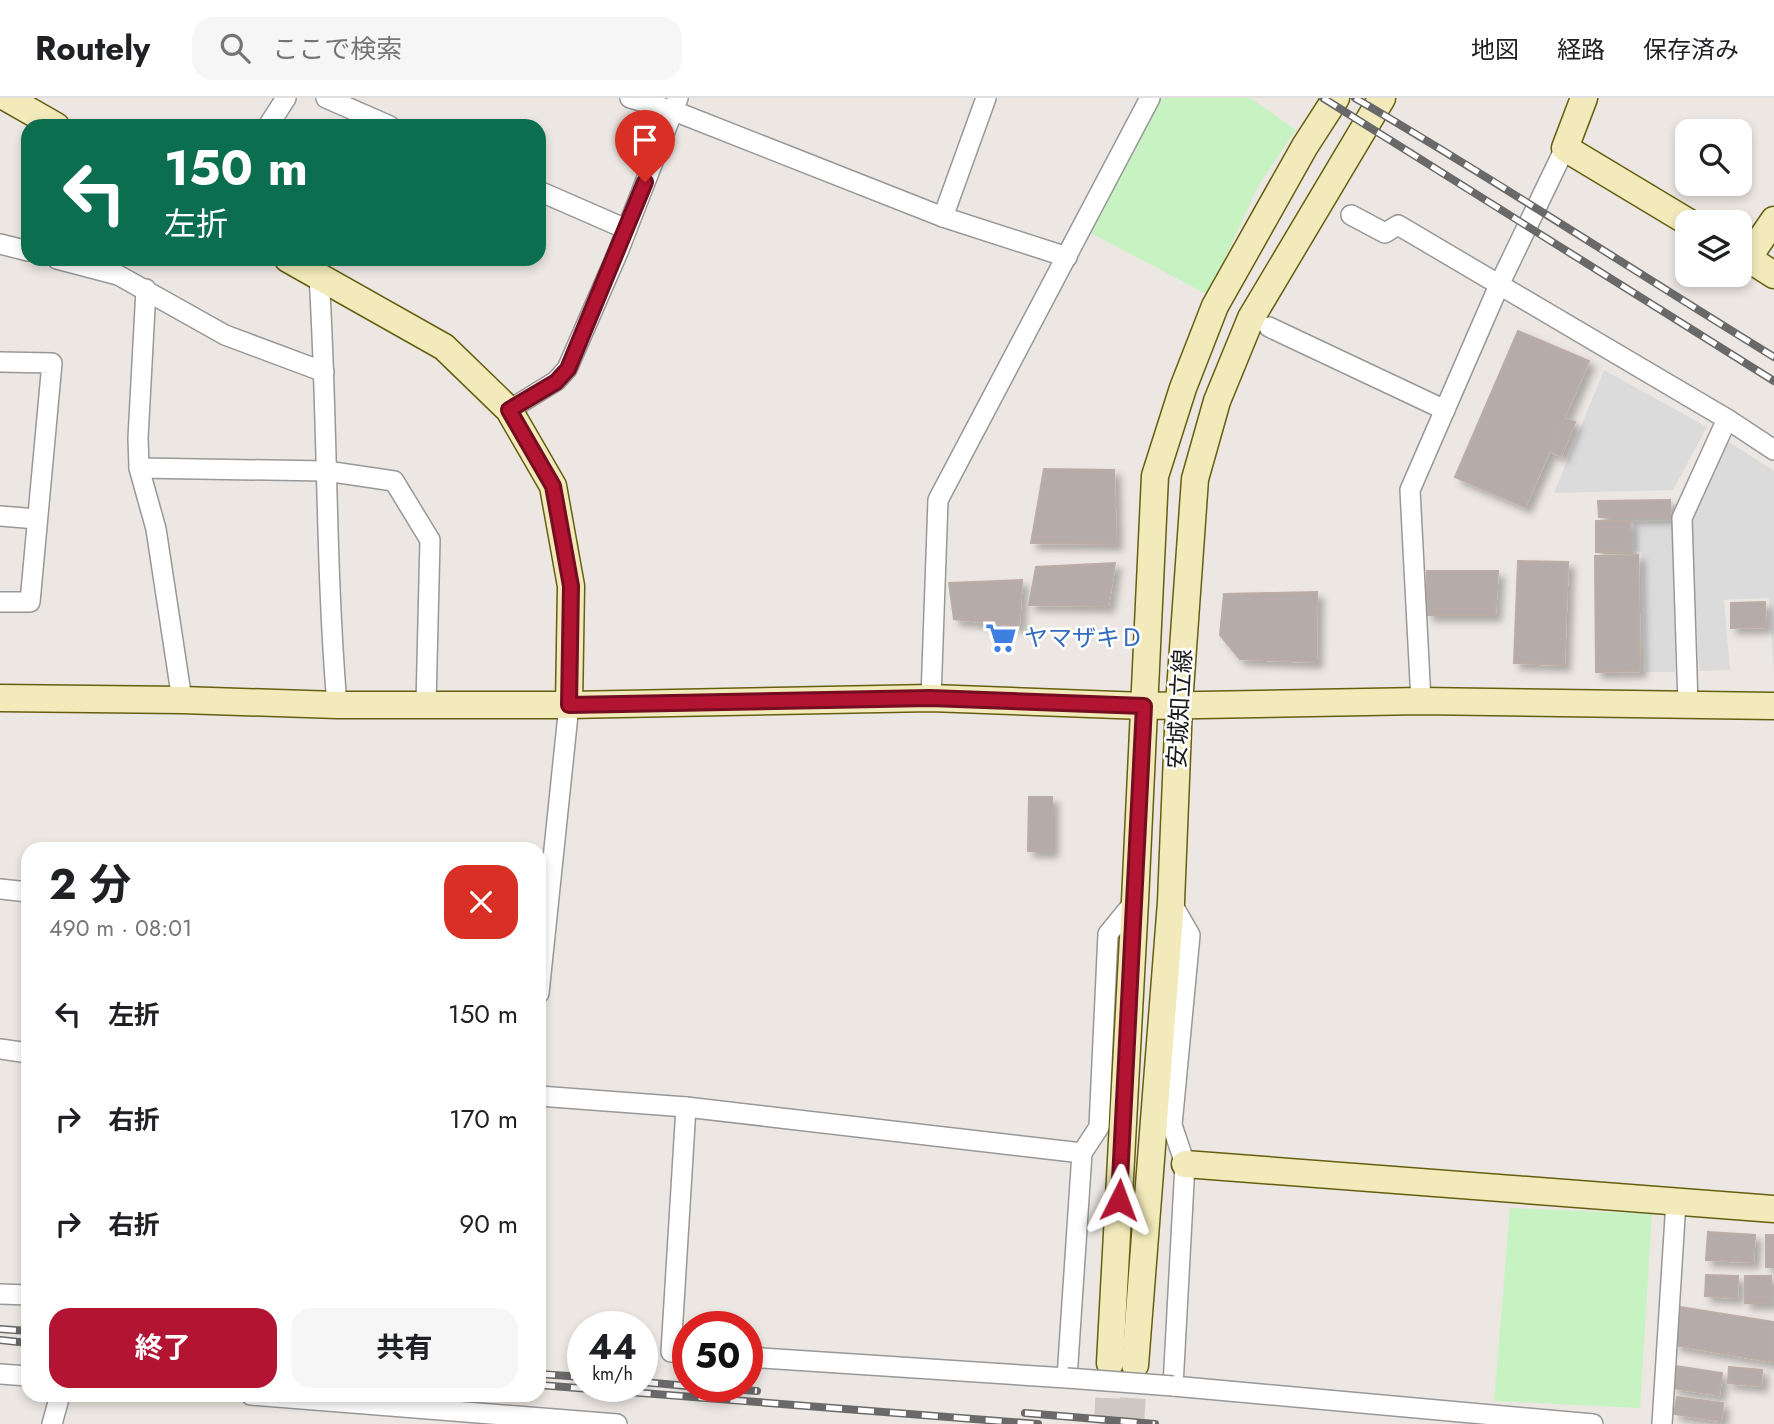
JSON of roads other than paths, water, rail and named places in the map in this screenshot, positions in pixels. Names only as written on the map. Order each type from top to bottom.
[{"type":"street","points":[[7,98],[44,119]]},
{"type":"street","points":[[272,119],[286,98]]},
{"type":"street","points":[[326,98],[374,119]]},
{"type":"street","points":[[630,98],[676,105],[943,217],[1066,257]]},
{"type":"street","points":[[943,217],[986,98]]},
{"type":"street","points":[[930,698],[938,500],[1150,98]]},
{"type":"street","name":"安城知立線","points":[[1336,98],[1305,146],[1215,306],[1183,388],[1155,476],[1135,901],[1122,1364],[1171,902],[1179,705],[1195,479],[1217,401],[1251,318],[1382,98]]},
{"type":"street","points":[[1421,701],[1410,490],[1500,283],[1565,148],[1584,98]]},
{"type":"street","points":[[509,410],[556,382],[568,369],[676,105]]},
{"type":"street","points":[[1565,148],[1675,214]]},
{"type":"street","points":[[546,194],[626,229]]},
{"type":"street","points":[[1351,215],[1385,233],[1398,225],[1727,418],[1774,450]]},
{"type":"street","points":[[1752,246],[1774,220]]},
{"type":"street","points":[[0,244],[21,249]]},
{"type":"street","points":[[1752,261],[1774,275]]},
{"type":"street","points":[[84,266],[118,275],[225,335],[324,372]]},
{"type":"street","points":[[301,266],[444,347],[509,410],[553,486],[571,586],[569,705],[546,926]]},
{"type":"street","points":[[319,276],[324,372],[329,616],[337,705]]},
{"type":"street","points":[[146,289],[138,438],[139,468],[156,529],[182,700]]},
{"type":"street","points":[[1269,327],[1445,410]]},
{"type":"street","points":[[0,362],[52,363],[30,602],[0,602]]},
{"type":"street","points":[[1688,705],[1682,518],[1727,418]]},
{"type":"street","points":[[139,468],[326,471],[394,481],[430,540],[426,704]]},
{"type":"street","points":[[0,516],[37,519]]},
{"type":"street","points":[[0,698],[337,705],[569,705],[930,698],[1144,706],[1421,701],[1774,706]]},
{"type":"street","points":[[0,889],[21,891]]},
{"type":"street","points":[[1067,1378],[1082,1153],[1099,1127],[1108,934],[1135,901]]},
{"type":"street","points":[[1171,902],[1190,935],[1172,1125],[1185,1164],[1173,1386]]},
{"type":"street","points":[[0,1049],[21,1053]]},
{"type":"street","points":[[546,1097],[687,1107],[1082,1153]]},
{"type":"street","points":[[674,1311],[687,1107]]},
{"type":"street","points":[[1185,1164],[1774,1209]]},
{"type":"street","points":[[1662,1424],[1676,1201]]},
{"type":"street","points":[[0,1294],[21,1295]]},
{"type":"street","points":[[763,1358],[1173,1386],[1593,1424]]},
{"type":"street","points":[[0,1374],[21,1376]]},
{"type":"street","points":[[52,1424],[58,1402]]},
{"type":"street","points":[[339,1402],[617,1424]]},
{"type":"tunnel","points":[[1107,1424],[1110,1363]]},
{"type":"tunnel","points":[[1131,1424],[1135,1365]]},
{"type":"railway","points":[[1323,98],[1774,381]]},
{"type":"railway","points":[[1355,98],[1774,357]]},
{"type":"railway","points":[[0,1329],[21,1330]]},
{"type":"railway","points":[[0,1340],[21,1342]]},
{"type":"railway","points":[[546,1374],[567,1376]]},
{"type":"railway","points":[[658,1383],[672,1385]]},
{"type":"railway","points":[[546,1386],[1038,1424]]},
{"type":"railway","points":[[1025,1413],[1155,1424]]},
{"type":"place","name":"ヤマザキＤ","points":[[1001,638]]}]
